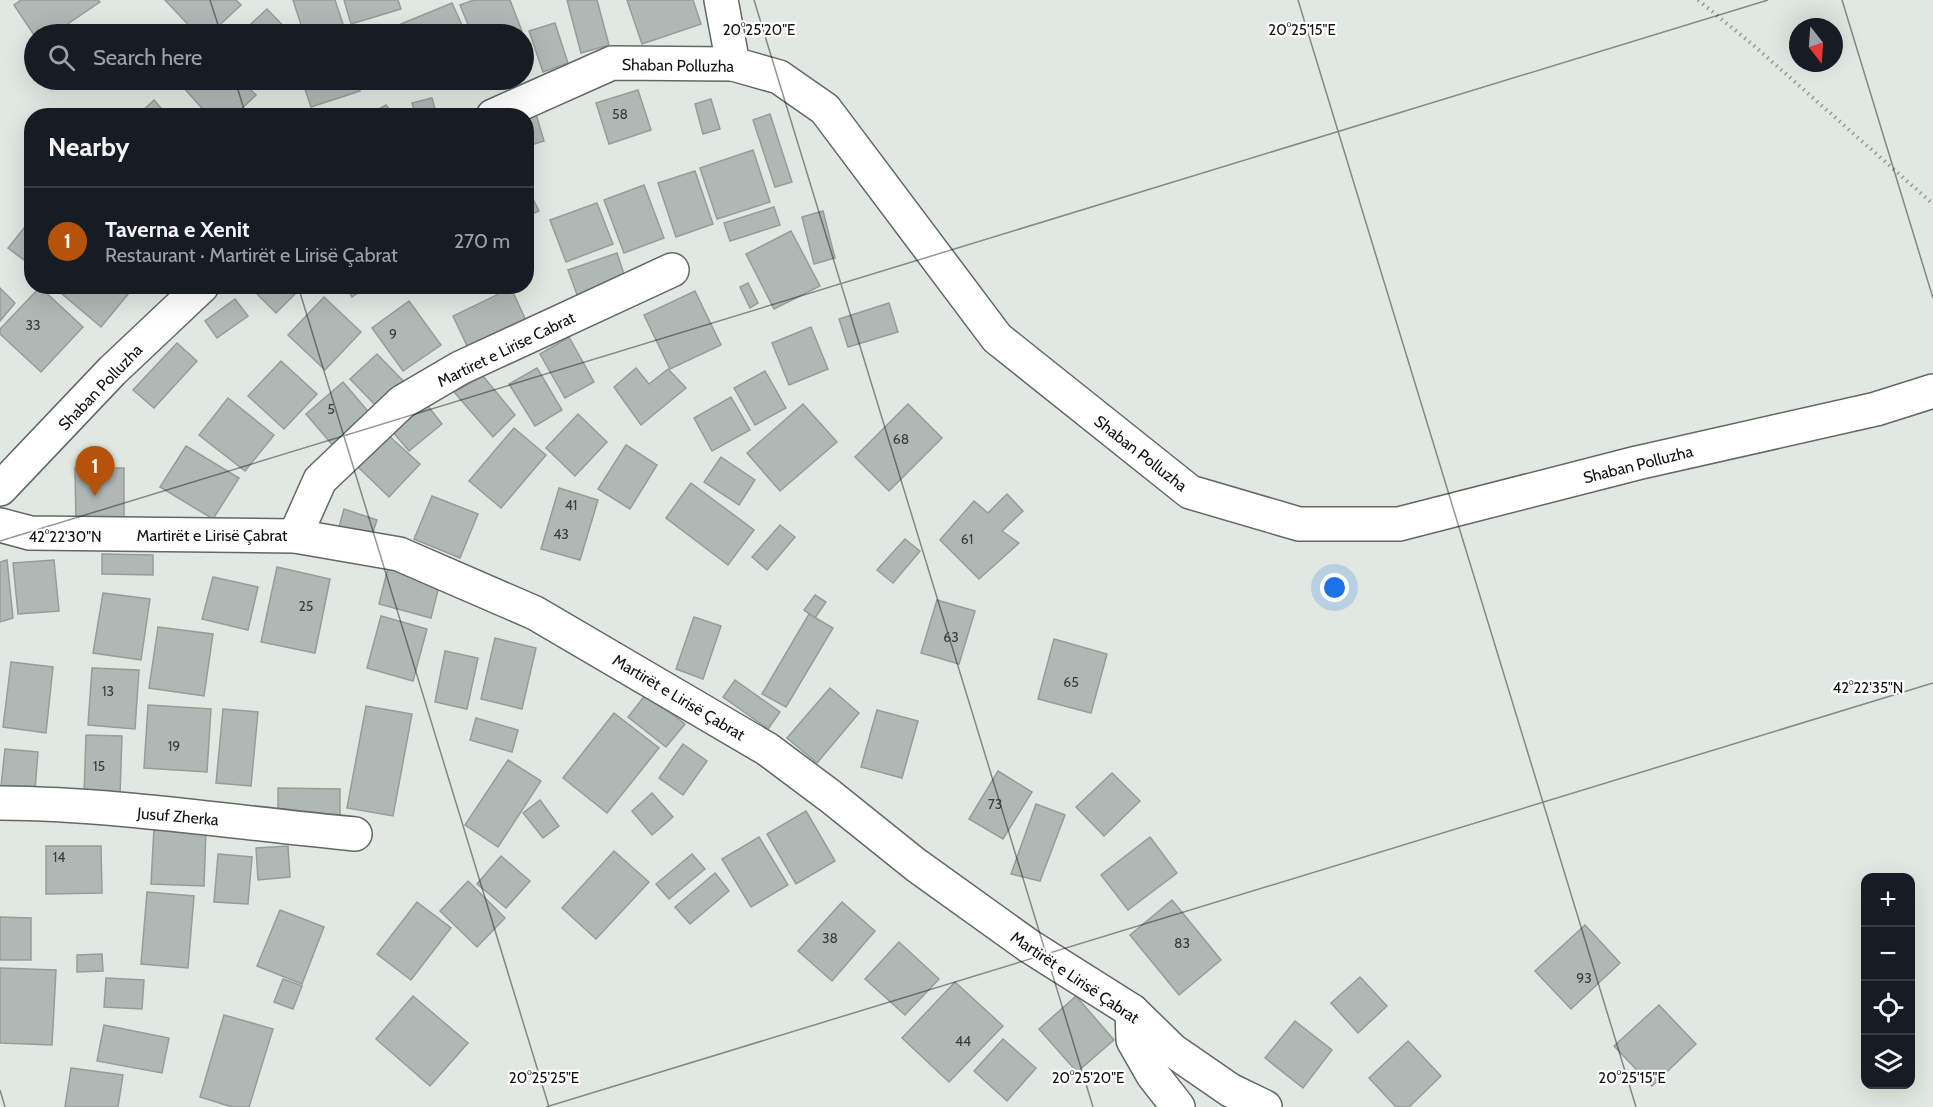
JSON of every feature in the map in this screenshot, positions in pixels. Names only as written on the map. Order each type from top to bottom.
[{"type":"street","points":[[721,0],[733,63]]},
{"type":"street","name":"Shaban Polluzha","points":[[511,108],[612,63],[733,63],[779,77],[825,109],[997,338],[1190,492],[1299,524],[1399,524],[1637,463],[1876,409],[1933,391]]},
{"type":"street","name":"Martiret e Lirise Cabrat","points":[[295,536],[320,480],[402,402],[460,368],[672,270]]},
{"type":"street","name":"Shaban Polluzha","points":[[0,489],[112,371],[194,294]]},
{"type":"street","name":"Martirët e Lirisë Çabrat","points":[[0,525],[30,533],[295,536],[399,554],[535,613],[767,749],[916,865],[1029,946],[1132,1011],[1172,1050],[1230,1090],[1265,1107]]},
{"type":"street","name":"Jusuf Zherka","points":[[0,803],[56,805],[355,834]]},
{"type":"street","points":[[1132,1011],[1133,1040],[1153,1075],[1178,1107]]},
{"type":"path","points":[[1698,0],[1752,44],[1933,204]]},
{"type":"building","points":[[21,0],[98,0],[100,2],[68,24],[27,24],[14,5]]},
{"type":"building","points":[[165,0],[236,0],[241,5],[221,24],[188,24]]},
{"type":"building","points":[[293,0],[335,0],[343,24],[301,24]]},
{"type":"building","points":[[344,0],[398,0],[401,9],[351,24]]},
{"type":"building","points":[[474,0],[510,0],[519,24],[468,24],[460,5]]},
{"type":"building","points":[[567,0],[597,0],[609,45],[581,53]]},
{"type":"building","points":[[627,0],[693,0],[701,24],[642,44]]},
{"type":"building","points":[[452,3],[461,24],[401,24]]},
{"type":"building","points":[[267,9],[281,24],[251,24]]},
{"type":"building","points":[[555,23],[568,63],[543,72],[534,46],[534,29]]},
{"type":"building","points":[[186,90],[251,90],[256,95],[242,108],[202,108]]},
{"type":"building","points":[[305,90],[360,90],[360,91],[311,107]]},
{"type":"building","points":[[638,90],[651,130],[609,144],[596,103]]},
{"type":"building","points":[[432,98],[435,108],[414,108],[412,103]]},
{"type":"building","points":[[711,99],[720,129],[703,134],[695,104]]},
{"type":"building","points":[[154,100],[161,108],[146,108]]},
{"type":"building","points":[[534,112],[544,141],[534,144]]},
{"type":"building","points":[[770,114],[792,182],[775,187],[753,120]]},
{"type":"building","points":[[753,150],[770,202],[717,219],[700,168]]},
{"type":"building","points":[[695,171],[713,224],[676,237],[658,183]]},
{"type":"building","points":[[644,185],[664,238],[624,253],[604,200]]},
{"type":"building","points":[[534,201],[539,211],[534,213]]},
{"type":"building","points":[[597,203],[613,244],[566,262],[550,220]]},
{"type":"building","points":[[774,207],[780,225],[730,241],[724,223]]},
{"type":"building","points":[[823,211],[835,258],[814,264],[802,217]]},
{"type":"building","points":[[24,228],[24,260],[8,248]]},
{"type":"building","points":[[791,231],[820,286],[774,309],[746,254]]},
{"type":"building","points":[[617,253],[627,283],[579,300],[568,270]]},
{"type":"building","points":[[748,283],[758,303],[750,308],[740,287]]},
{"type":"building","points":[[0,288],[15,303],[0,321]]},
{"type":"building","points":[[695,291],[721,345],[670,369],[644,315]]},
{"type":"building","points":[[33,294],[48,294],[83,327],[41,372],[0,334],[0,329]]},
{"type":"building","points":[[62,294],[128,294],[101,327]]},
{"type":"building","points":[[257,294],[295,294],[276,313]]},
{"type":"building","points":[[499,294],[514,294],[528,325],[470,352],[453,316]]},
{"type":"building","points":[[324,297],[361,332],[325,370],[288,335]]},
{"type":"building","points":[[235,299],[248,316],[217,338],[205,321]]},
{"type":"building","points":[[409,301],[441,345],[403,371],[372,328]]},
{"type":"building","points":[[889,303],[898,332],[848,347],[839,319]]},
{"type":"building","points":[[811,327],[828,369],[789,385],[772,343]]},
{"type":"building","points":[[569,337],[594,382],[565,398],[540,354]]},
{"type":"building","points":[[177,343],[197,361],[154,408],[133,390]]},
{"type":"building","points":[[377,354],[409,387],[382,412],[350,379]]},
{"type":"building","points":[[281,361],[317,394],[284,429],[248,396]]},
{"type":"building","points":[[537,368],[562,410],[535,426],[509,384]]},
{"type":"building","points":[[636,368],[649,384],[668,369],[686,388],[641,425],[614,387]]},
{"type":"building","points":[[765,371],[786,408],[755,425],[734,388]]},
{"type":"building","points":[[483,376],[515,415],[493,437],[454,392]]},
{"type":"building","points":[[343,382],[372,416],[335,448],[306,414]]},
{"type":"building","points":[[731,397],[750,430],[712,451],[694,418]]},
{"type":"building","points":[[228,398],[274,435],[245,471],[199,435]]},
{"type":"building","points":[[803,404],[837,442],[780,491],[747,453]]},
{"type":"building","points":[[908,404],[942,438],[889,491],[855,457]]},
{"type":"building","points":[[427,405],[442,424],[409,451],[393,432]]},
{"type":"building","points":[[578,414],[607,442],[575,476],[546,448]]},
{"type":"building","points":[[514,428],[546,455],[501,508],[469,481]]},
{"type":"building","points":[[388,435],[420,464],[389,497],[358,467]]},
{"type":"building","points":[[626,445],[657,465],[630,509],[598,489]]},
{"type":"building","points":[[186,446],[239,478],[213,519],[160,487]]},
{"type":"building","points":[[721,457],[755,480],[739,505],[704,482]]},
{"type":"building","points":[[75,468],[124,468],[124,526],[76,527]]},
{"type":"building","points":[[691,483],[754,530],[728,565],[666,518]]},
{"type":"building","points":[[559,488],[598,500],[580,560],[541,549]]},
{"type":"building","points":[[1007,494],[1023,511],[1002,531],[1019,543],[979,579],[940,540],[974,501],[988,513]]},
{"type":"building","points":[[432,496],[478,514],[460,558],[414,539]]},
{"type":"building","points":[[344,509],[377,520],[371,538],[339,527]]},
{"type":"building","points":[[780,525],[795,537],[767,570],[752,557]]},
{"type":"building","points":[[905,539],[920,551],[893,583],[877,570]]},
{"type":"building","points":[[102,554],[153,555],[153,575],[102,574]]},
{"type":"building","points":[[7,560],[13,618],[0,622],[0,562]]},
{"type":"building","points":[[54,560],[59,611],[18,614],[13,563]]},
{"type":"building","points":[[277,567],[330,579],[315,653],[261,642]]},
{"type":"building","points":[[388,568],[440,582],[431,618],[379,604]]},
{"type":"building","points":[[213,577],[258,587],[248,630],[202,619]]},
{"type":"building","points":[[103,593],[150,599],[141,660],[93,653]]},
{"type":"building","points":[[815,595],[826,602],[815,618],[804,610]]},
{"type":"building","points":[[937,600],[975,611],[959,664],[921,653]]},
{"type":"building","points":[[809,614],[833,628],[786,707],[762,694]]},
{"type":"building","points":[[381,616],[427,629],[413,681],[367,668]]},
{"type":"building","points":[[694,617],[721,626],[703,679],[676,669]]},
{"type":"building","points":[[158,627],[213,634],[204,696],[149,688]]},
{"type":"building","points":[[495,638],[536,648],[522,709],[481,699]]},
{"type":"building","points":[[1054,639],[1107,654],[1091,713],[1038,699]]},
{"type":"building","points":[[445,651],[478,658],[467,709],[435,702]]},
{"type":"building","points":[[11,662],[53,667],[46,733],[3,727]]},
{"type":"building","points":[[92,668],[139,670],[135,729],[88,725]]},
{"type":"building","points":[[735,680],[780,712],[768,729],[723,697]]},
{"type":"building","points":[[830,688],[859,713],[817,763],[787,738]]},
{"type":"building","points":[[646,694],[685,724],[666,747],[628,717]]},
{"type":"building","points":[[148,705],[211,709],[207,772],[144,768]]},
{"type":"building","points":[[366,706],[412,714],[393,816],[347,808]]},
{"type":"building","points":[[223,709],[258,712],[251,786],[216,783]]},
{"type":"building","points":[[877,710],[918,721],[902,778],[861,767]]},
{"type":"building","points":[[614,713],[659,748],[607,813],[563,778]]},
{"type":"building","points":[[476,718],[518,730],[512,752],[470,740]]},
{"type":"building","points":[[86,735],[122,736],[120,795],[84,794]]},
{"type":"building","points":[[683,744],[707,761],[683,795],[659,778]]},
{"type":"building","points":[[5,749],[38,752],[35,790],[1,786]]},
{"type":"building","points":[[508,760],[541,781],[498,847],[465,825]]},
{"type":"building","points":[[998,771],[1032,792],[1003,839],[969,819]]},
{"type":"building","points":[[1112,773],[1140,801],[1104,836],[1076,807]]},
{"type":"building","points":[[278,788],[340,789],[340,817],[278,815]]},
{"type":"building","points":[[652,793],[673,817],[652,835],[632,811]]},
{"type":"building","points":[[540,800],[559,826],[543,838],[523,813]]},
{"type":"building","points":[[1036,804],[1065,815],[1040,881],[1011,874]]},
{"type":"building","points":[[806,811],[835,861],[796,884],[767,834]]},
{"type":"building","points":[[154,828],[206,830],[204,886],[151,884]]},
{"type":"building","points":[[759,837],[788,885],[751,907],[722,859]]},
{"type":"building","points":[[1150,837],[1177,873],[1128,910],[1101,875]]},
{"type":"building","points":[[46,846],[101,846],[102,893],[46,894]]},
{"type":"building","points":[[288,846],[290,877],[258,880],[256,848]]},
{"type":"building","points":[[614,851],[649,882],[596,939],[562,908]]},
{"type":"building","points":[[218,854],[252,857],[248,904],[214,902]]},
{"type":"building","points":[[692,854],[705,869],[669,899],[656,884]]},
{"type":"building","points":[[501,856],[530,881],[506,908],[477,884]]},
{"type":"building","points":[[715,873],[729,891],[690,924],[675,907]]},
{"type":"building","points":[[468,881],[505,918],[477,947],[440,911]]},
{"type":"building","points":[[147,892],[194,896],[188,968],[141,964]]},
{"type":"building","points":[[1172,900],[1221,960],[1179,995],[1130,935]]},
{"type":"building","points":[[417,902],[451,928],[411,980],[377,954]]},
{"type":"building","points":[[842,902],[875,931],[832,981],[798,951]]},
{"type":"building","points":[[280,910],[324,927],[302,984],[257,966]]},
{"type":"building","points":[[0,917],[31,918],[31,960],[0,960]]},
{"type":"building","points":[[1585,925],[1620,963],[1571,1009],[1535,971]]},
{"type":"building","points":[[899,942],[939,979],[905,1015],[865,979]]},
{"type":"building","points":[[102,954],[103,971],[77,972],[77,955]]},
{"type":"building","points":[[0,968],[56,970],[52,1045],[0,1043]]},
{"type":"building","points":[[1360,977],[1387,1006],[1358,1033],[1331,1003]]},
{"type":"building","points":[[106,978],[144,980],[142,1009],[104,1007]]},
{"type":"building","points":[[283,979],[302,986],[293,1009],[274,1002]]},
{"type":"building","points":[[955,982],[1003,1026],[949,1082],[902,1038]]},
{"type":"building","points":[[413,996],[468,1043],[430,1086],[376,1039]]},
{"type":"building","points":[[1076,996],[1114,1040],[1077,1072],[1039,1029]]},
{"type":"building","points":[[1659,1005],[1696,1044],[1652,1086],[1614,1046]]},
{"type":"building","points":[[224,1015],[273,1029],[249,1107],[232,1107],[200,1097]]},
{"type":"building","points":[[1295,1021],[1332,1050],[1303,1088],[1265,1058]]},
{"type":"building","points":[[104,1025],[169,1038],[162,1073],[97,1061]]},
{"type":"building","points":[[1003,1039],[1036,1068],[1007,1101],[974,1071]]},
{"type":"building","points":[[1408,1041],[1441,1076],[1409,1107],[1396,1107],[1369,1078]]},
{"type":"building","points":[[71,1068],[123,1075],[118,1107],[65,1107]]},
{"type":"place","name":"Taverna e Xenit","points":[[95,496]]}]
